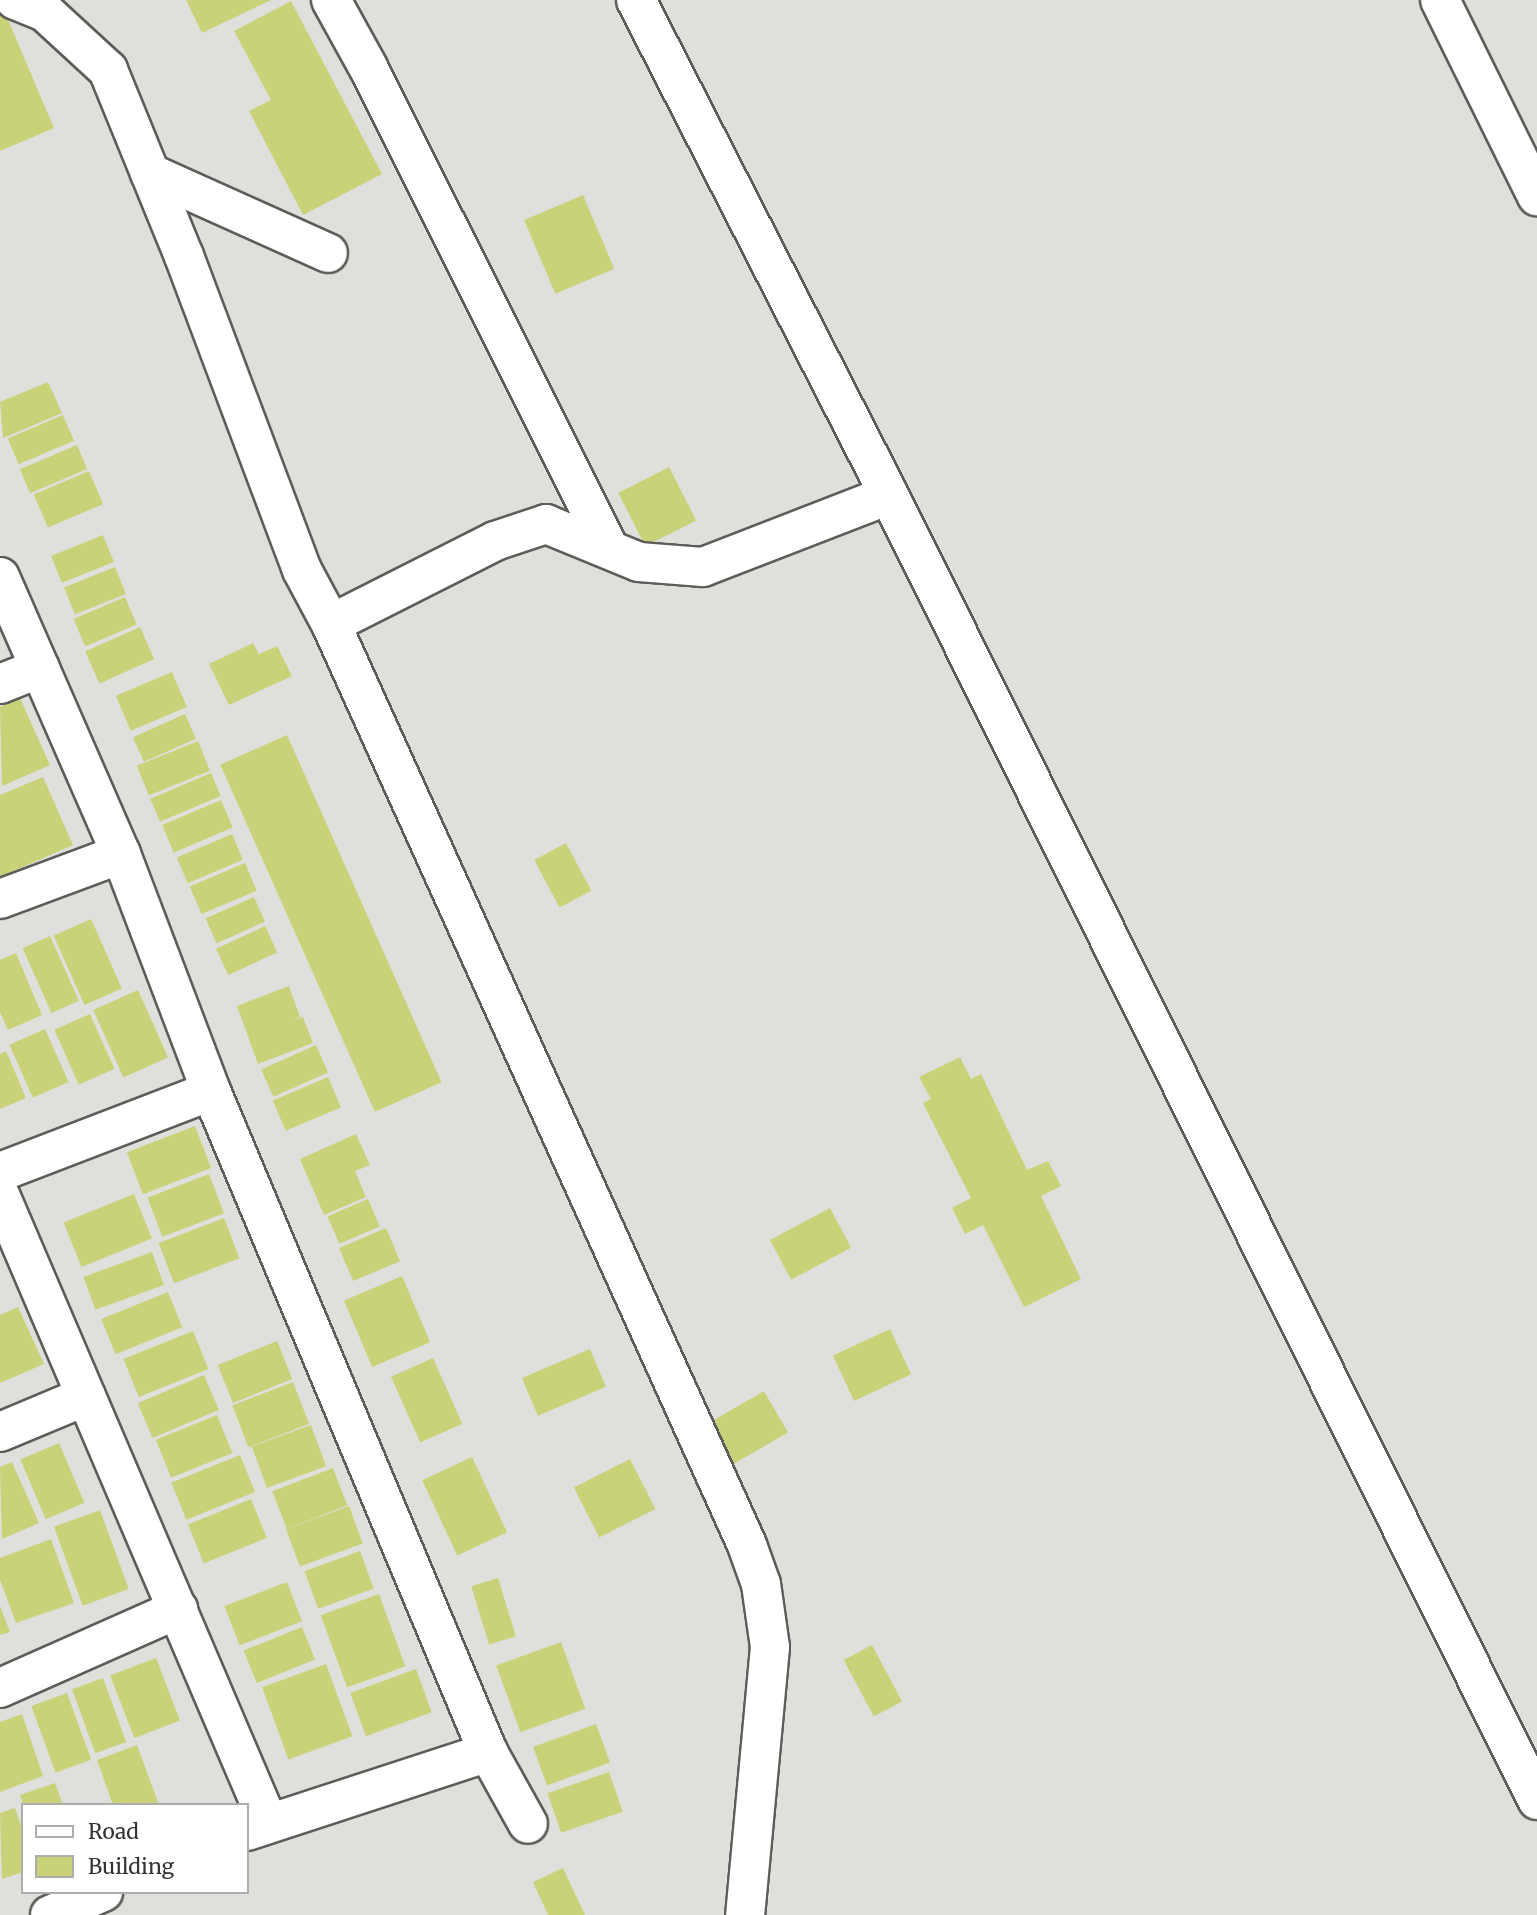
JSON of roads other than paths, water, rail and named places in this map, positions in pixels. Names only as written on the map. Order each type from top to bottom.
[{"type":"street","points":[[15,0],[45,12],[108,69],[302,570],[331,624],[747,1545],[761,1584],[770,1647],[746,1915]]},
{"type":"street","points":[[331,0],[368,67],[608,547]]},
{"type":"street","points":[[636,0],[889,495],[1537,1800]]},
{"type":"street","points":[[1440,0],[1537,196]]},
{"type":"street","points":[[150,173],[328,253]]},
{"type":"street","points":[[331,624],[495,541],[546,524],[608,547],[639,562],[703,567],[889,495]]},
{"type":"street","points":[[0,577],[121,854],[211,1091],[488,1752],[528,1824]]},
{"type":"street","points":[[0,684],[40,667]]},
{"type":"street","points":[[0,899],[121,854]]},
{"type":"street","points":[[0,1172],[211,1091]]},
{"type":"street","points":[[0,1195],[178,1609],[258,1827],[488,1752]]},
{"type":"street","points":[[0,1432],[86,1396]]},
{"type":"street","points":[[0,1688],[178,1609]]},
{"type":"street","points":[[50,1915],[98,1894]]}]
